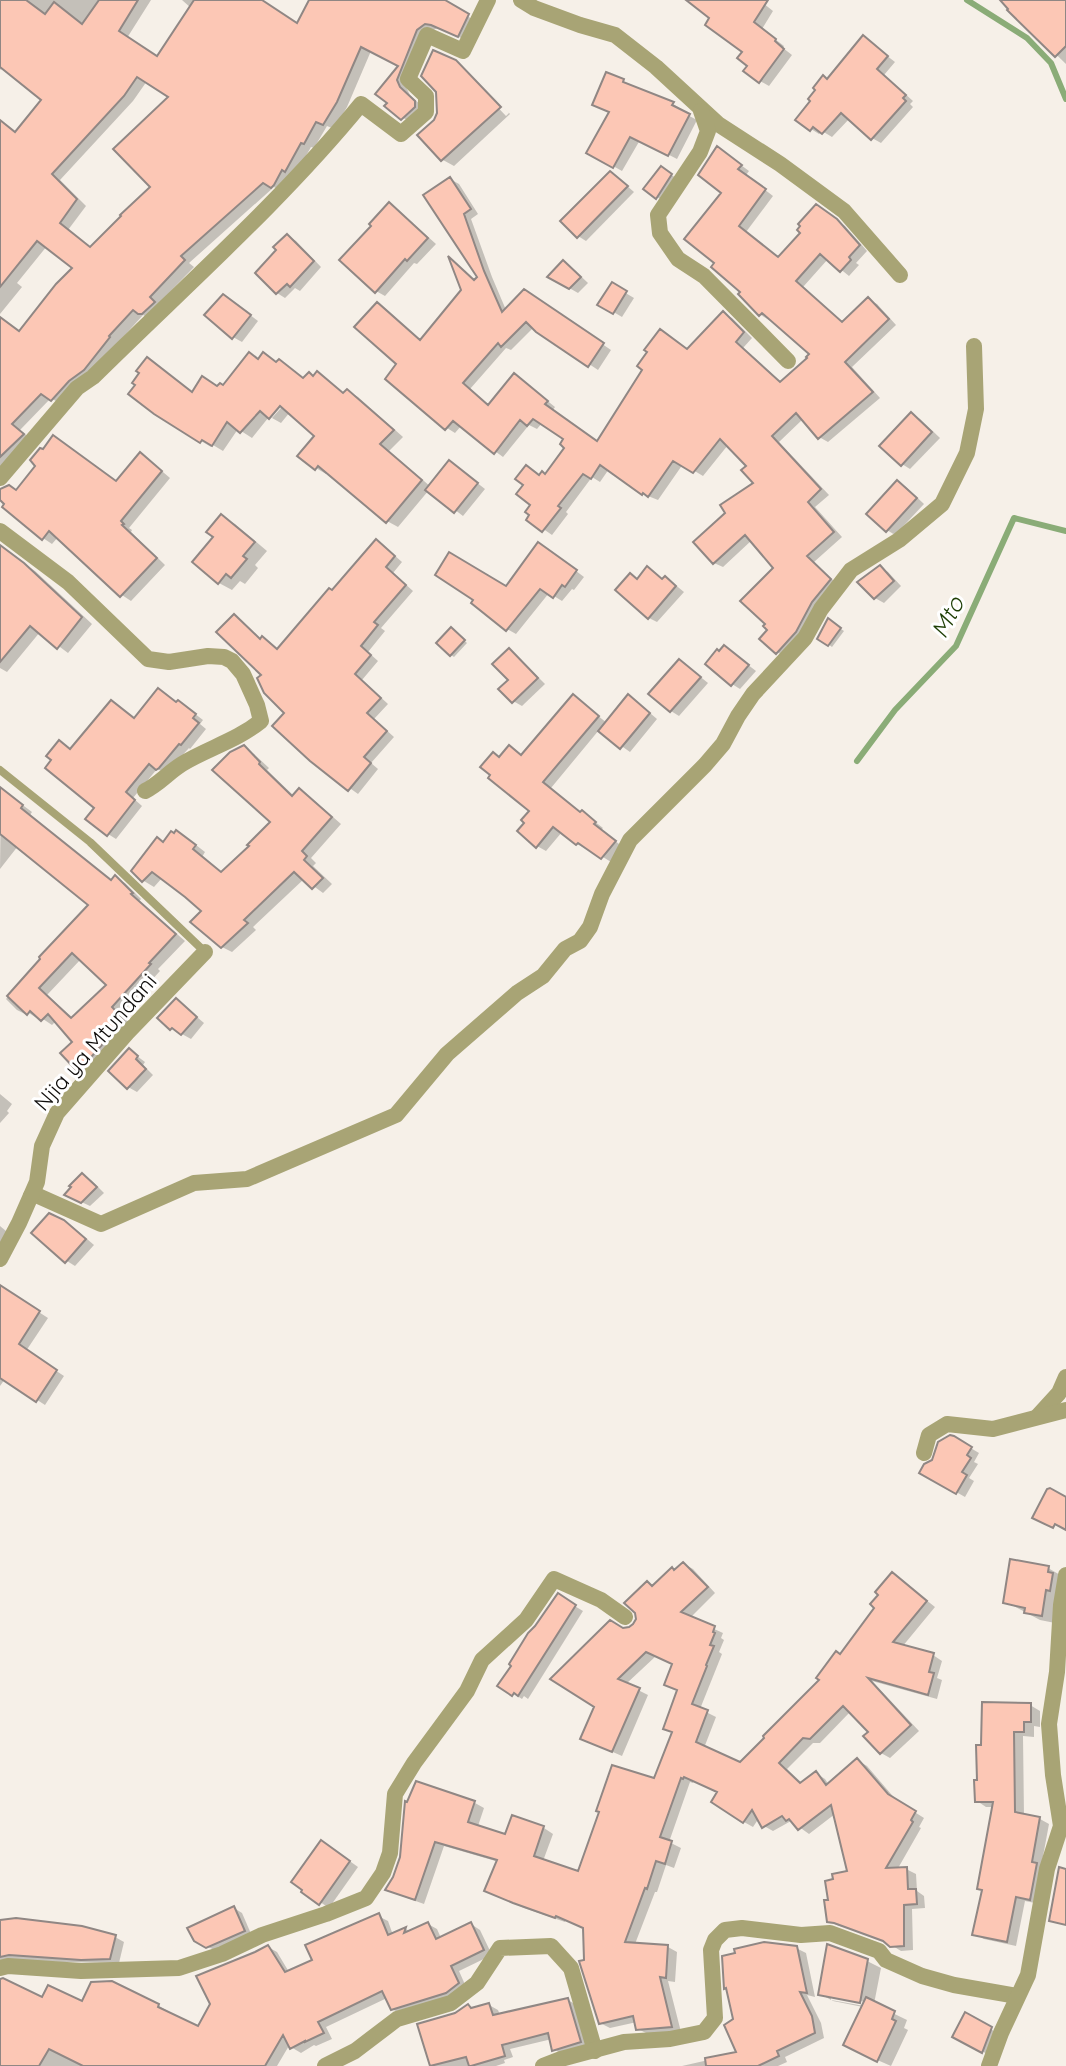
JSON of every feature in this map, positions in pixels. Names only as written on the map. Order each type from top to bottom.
[{"type":"street","points":[[0,478],[77,388],[93,377],[277,199],[361,104],[401,134],[426,112],[426,96],[408,79],[427,35],[463,51],[488,0]]},
{"type":"street","points":[[521,0],[534,8],[615,35],[656,67],[718,124],[844,211],[900,275]]},
{"type":"street","points":[[699,105],[708,131],[700,152],[658,215],[660,233],[678,259],[704,276],[788,361]]},
{"type":"street","points":[[31,1196],[36,1195],[101,1224],[194,1183],[247,1179],[396,1115],[447,1054],[517,993],[543,976],[565,949],[580,941],[590,927],[602,894],[630,840],[723,744],[753,694],[805,638],[821,609],[851,570],[899,540],[942,504],[967,453],[976,409],[974,346]]},
{"type":"street","points":[[0,531],[68,582],[148,659],[169,662],[208,656],[224,657],[243,674],[261,721],[244,734],[182,764],[145,791]]},
{"type":"street","name":"Njia ya Mtundani","points":[[0,1259],[37,1182],[42,1146],[57,1113],[127,1033],[205,952]]},
{"type":"street","points":[[1038,1416],[1059,1393],[1066,1377]]},
{"type":"street","points":[[924,1453],[929,1435],[947,1424],[993,1429],[1066,1410]]},
{"type":"street","points":[[989,2066],[1028,1975],[1047,1869],[1061,1826],[1049,1724],[1066,1575]]},
{"type":"street","points":[[0,1968],[81,1971],[179,1968],[366,1898],[383,1873],[390,1853],[395,1794],[467,1691],[482,1660],[526,1620],[554,1579],[601,1600],[625,1617]]},
{"type":"street","points":[[543,2066],[624,2042],[670,2039],[704,2032],[715,2018],[711,1950],[715,1940],[725,1930],[742,1928],[801,1935],[830,1933],[879,1951],[886,1960],[922,1976],[1017,1996]]},
{"type":"street","points":[[325,2066],[355,2051],[397,2019],[451,2003],[477,1983],[500,1948],[551,1946],[571,1968],[595,2051]]},
{"type":"lane","points":[[0,770],[90,842],[205,952]]},
{"type":"building","points":[[0,0],[26,0],[45,14],[54,2],[82,24],[99,0],[138,0],[119,31],[157,56],[194,0],[262,0],[297,23],[309,0],[445,0],[469,14],[458,37],[431,25],[425,24],[417,30],[397,80],[415,101],[415,107],[401,120],[375,94],[398,66],[361,47],[337,102],[323,125],[316,122],[274,185],[271,188],[263,183],[181,256],[185,260],[150,297],[155,302],[142,314],[133,310],[84,370],[51,401],[41,394],[12,424],[24,434],[0,457],[0,317],[19,331],[72,268],[37,241],[0,287],[0,120],[15,132],[41,100],[0,67]],"holes":[[[137,77],[168,97],[113,149],[150,187],[90,247],[60,223],[77,199],[52,174],[124,96]]]},
{"type":"building","points":[[686,0],[768,0],[754,22],[784,49],[759,83],[743,71],[747,66],[737,58],[742,52],[705,25],[709,18]]},
{"type":"building","points":[[1000,0],[1066,0],[1066,46],[1055,57]]},
{"type":"building","points":[[863,35],[888,56],[877,69],[906,95],[903,98],[906,101],[871,140],[841,113],[822,134],[813,127],[810,131],[795,120],[810,101],[813,88],[823,75],[827,79]]},
{"type":"building","points":[[433,50],[456,60],[501,107],[441,161],[417,135],[434,120],[437,113],[436,92],[421,76]]},
{"type":"building","points":[[606,72],[674,102],[672,105],[690,114],[668,156],[630,137],[613,168],[586,153],[609,112],[592,105]]},
{"type":"building","points":[[717,146],[742,165],[738,169],[766,189],[739,226],[778,257],[800,233],[798,224],[816,204],[837,219],[860,245],[840,272],[820,254],[796,281],[842,322],[868,297],[889,319],[845,362],[873,392],[818,439],[796,413],[772,436],[821,489],[808,502],[834,532],[807,556],[831,579],[812,602],[796,632],[776,654],[759,639],[767,630],[763,626],[765,624],[740,601],[773,568],[745,535],[713,564],[693,542],[725,513],[720,505],[753,483],[741,470],[746,466],[720,439],[693,473],[673,461],[648,497],[600,465],[591,479],[583,474],[542,532],[526,520],[529,515],[525,512],[530,505],[516,494],[523,485],[515,479],[526,465],[539,475],[542,471],[545,474],[564,448],[560,444],[563,439],[533,419],[527,426],[520,420],[494,454],[453,421],[445,430],[385,379],[396,364],[354,327],[377,302],[420,340],[461,290],[448,256],[474,280],[477,277],[423,195],[450,177],[471,209],[464,214],[502,312],[524,289],[604,343],[588,367],[526,322],[501,347],[498,343],[463,383],[488,405],[514,373],[548,401],[545,404],[597,441],[642,370],[637,366],[647,352],[644,350],[660,329],[687,349],[723,311],[744,332],[736,342],[780,382],[809,354],[762,313],[759,316],[738,294],[740,292],[711,267],[714,263],[684,239],[721,193],[698,175]]},
{"type":"building","points":[[661,166],[672,174],[656,199],[643,189]]},
{"type":"building","points":[[610,171],[628,186],[577,238],[560,221]]},
{"type":"building","points":[[389,202],[428,238],[375,293],[339,260]]},
{"type":"building","points":[[287,234],[314,261],[290,287],[287,284],[276,294],[255,273],[276,250],[273,247]]},
{"type":"building","points":[[563,260],[581,277],[569,289],[547,277]]},
{"type":"building","points":[[612,282],[627,291],[613,314],[597,305]]},
{"type":"building","points":[[223,294],[251,315],[232,339],[204,315]]},
{"type":"building","points":[[249,352],[258,359],[263,352],[276,362],[279,359],[303,378],[309,372],[313,376],[317,371],[343,393],[347,389],[394,430],[380,444],[422,480],[386,523],[318,466],[315,470],[297,456],[314,436],[280,406],[269,419],[260,411],[240,433],[227,422],[212,446],[202,440],[200,443],[128,394],[135,385],[132,383],[139,373],[136,371],[147,357],[192,392],[202,376],[217,386],[220,383],[223,385]]},
{"type":"building","points":[[911,412],[932,432],[901,466],[879,446]]},
{"type":"building","points":[[53,435],[116,481],[140,452],[162,471],[121,521],[157,558],[120,597],[49,531],[42,540],[2,507],[0,489],[9,485],[16,490],[35,466],[30,460]]},
{"type":"building","points":[[449,460],[478,483],[454,513],[425,490]]},
{"type":"building","points":[[897,480],[917,498],[886,532],[866,514]]},
{"type":"building","points":[[221,514],[255,542],[243,556],[247,559],[231,578],[226,574],[218,584],[192,562],[213,537],[206,532]]},
{"type":"building","points":[[376,539],[395,556],[386,567],[406,585],[374,622],[378,625],[361,646],[371,655],[355,674],[381,698],[367,713],[387,731],[364,757],[371,763],[348,791],[272,726],[284,713],[264,693],[257,678],[261,675],[216,632],[234,614],[260,639],[262,636],[277,649]]},
{"type":"building","points":[[538,542],[577,570],[553,598],[540,589],[506,631],[471,603],[473,600],[435,575],[449,552],[506,586]]},
{"type":"building","points":[[0,545],[82,617],[57,649],[30,626],[0,662]]},
{"type":"building","points":[[880,565],[894,581],[874,599],[857,582]]},
{"type":"building","points":[[647,566],[676,586],[648,619],[615,590],[630,573],[637,579]]},
{"type":"building","points":[[828,618],[841,628],[828,646],[817,639]]},
{"type":"building","points":[[451,627],[465,640],[450,656],[436,643]]},
{"type":"building","points":[[724,645],[749,665],[731,686],[705,664]]},
{"type":"building","points":[[509,648],[538,678],[512,703],[498,689],[508,680],[492,664]]},
{"type":"building","points":[[679,659],[701,677],[670,712],[648,694]]},
{"type":"building","points":[[158,688],[196,714],[193,718],[199,723],[159,768],[156,770],[149,764],[126,792],[135,800],[107,836],[85,819],[94,808],[45,768],[51,760],[46,756],[59,740],[70,749],[111,700],[134,718]]},
{"type":"building","points":[[573,694],[599,716],[543,782],[580,812],[582,810],[616,841],[601,859],[553,827],[536,848],[517,831],[529,811],[488,778],[490,775],[480,767],[493,752],[499,757],[509,745],[521,755]]},
{"type":"building","points":[[628,694],[650,713],[620,749],[598,731]]},
{"type":"building","points":[[244,745],[292,796],[299,788],[332,817],[302,851],[307,856],[304,860],[323,878],[312,889],[294,872],[244,920],[248,923],[221,948],[190,922],[201,911],[185,897],[152,872],[142,882],[131,871],[157,837],[163,842],[171,831],[174,833],[176,830],[196,845],[193,849],[221,872],[249,846],[270,822],[212,770],[230,752]]},
{"type":"building","points":[[0,787],[23,805],[21,808],[111,880],[115,875],[131,894],[176,934],[112,1007],[124,1020],[76,1070],[60,1053],[72,1042],[48,1014],[41,1021],[30,1011],[27,1015],[7,996],[88,905],[0,834]],"holes":[[[72,953],[106,985],[71,1018],[39,988]]]},
{"type":"building","points":[[176,998],[197,1017],[181,1035],[157,1018]]},
{"type":"building","points":[[129,1048],[146,1069],[127,1089],[108,1071]]},
{"type":"building","points":[[82,1173],[97,1187],[81,1203],[64,1195]]},
{"type":"building","points":[[49,1213],[64,1220],[86,1239],[65,1263],[31,1233]]},
{"type":"building","points":[[0,1285],[40,1311],[19,1344],[57,1370],[36,1402],[0,1378]]},
{"type":"building","points":[[950,1435],[972,1447],[967,1455],[971,1458],[962,1472],[967,1475],[956,1494],[919,1473],[924,1464],[932,1460],[938,1442]]},
{"type":"building","points":[[1050,1488],[1066,1497],[1066,1530],[1055,1524],[1053,1528],[1032,1518]]},
{"type":"building","points":[[1010,1559],[1049,1566],[1048,1572],[1053,1573],[1050,1591],[1046,1590],[1042,1616],[1024,1613],[1025,1608],[1003,1603]]},
{"type":"building","points":[[683,1562],[708,1587],[681,1612],[715,1626],[710,1645],[714,1646],[692,1704],[708,1710],[696,1742],[740,1762],[819,1680],[816,1678],[836,1651],[840,1654],[874,1608],[870,1604],[878,1595],[875,1592],[892,1572],[927,1601],[893,1642],[934,1653],[929,1672],[934,1673],[928,1695],[868,1678],[911,1725],[880,1754],[863,1736],[868,1732],[843,1706],[810,1739],[803,1738],[779,1763],[800,1783],[816,1771],[826,1785],[857,1758],[888,1794],[916,1811],[911,1820],[913,1822],[886,1868],[907,1867],[908,1889],[916,1889],[917,1904],[904,1905],[904,1946],[890,1947],[883,1941],[827,1922],[825,1881],[833,1879],[832,1874],[847,1871],[831,1805],[798,1830],[782,1816],[762,1828],[752,1810],[743,1823],[711,1802],[717,1792],[681,1778],[660,1837],[672,1841],[665,1864],[656,1861],[625,1942],[668,1945],[666,1978],[660,1977],[672,2027],[636,2030],[633,2016],[599,2024],[579,1961],[584,1960],[583,1928],[484,1891],[497,1860],[435,1842],[415,1900],[385,1890],[400,1857],[405,1801],[416,1781],[475,1801],[468,1822],[505,1834],[512,1815],[544,1826],[534,1856],[578,1871],[612,1765],[654,1778],[672,1732],[663,1729],[677,1690],[664,1685],[672,1664],[646,1652],[618,1679],[640,1688],[612,1752],[580,1739],[594,1707],[550,1679],[610,1620],[623,1628],[633,1624],[635,1613],[624,1603],[647,1581],[652,1586],[672,1567],[674,1570]]},
{"type":"building","points":[[558,1593],[576,1605],[518,1696],[514,1693],[512,1696],[497,1686],[528,1633]]},
{"type":"building","points":[[982,1702],[1031,1703],[1031,1722],[1024,1722],[1024,1732],[1014,1732],[1015,1812],[1040,1817],[1032,1862],[1037,1863],[1030,1900],[1016,1897],[1007,1942],[972,1935],[982,1890],[977,1889],[993,1802],[975,1802],[976,1745],[981,1745]]},
{"type":"building","points":[[321,1840],[350,1861],[319,1905],[291,1882]]},
{"type":"building","points":[[1059,1867],[1066,1869],[1066,1925],[1049,1921]]},
{"type":"building","points":[[234,1906],[245,1931],[206,1948],[194,1941],[187,1928]]},
{"type":"building","points":[[379,1913],[388,1935],[406,1927],[404,1933],[428,1922],[436,1939],[471,1922],[484,1950],[451,1966],[459,1983],[446,1993],[391,2010],[382,1991],[318,2022],[324,2033],[290,2049],[283,2035],[265,2066],[83,2066],[49,2049],[39,2066],[0,2066],[0,1979],[42,1997],[48,1985],[82,2001],[91,1982],[112,1981],[198,2026],[210,2004],[196,1976],[268,1945],[285,1972],[312,1960],[305,1945]]},
{"type":"building","points":[[16,1918],[82,1926],[116,1935],[110,1959],[0,1957],[0,1920]]},
{"type":"building","points":[[764,1942],[797,1946],[807,1993],[800,1992],[812,2016],[815,2033],[777,2051],[779,2056],[758,2066],[706,2066],[705,2058],[736,2052],[724,2025],[733,2019],[724,1989],[722,1956],[735,1953],[734,1949]]},
{"type":"building","points":[[827,1944],[868,1959],[860,2003],[818,1995]]},
{"type":"building","points":[[866,1997],[895,2011],[892,2019],[896,2021],[877,2062],[843,2045]]},
{"type":"building","points":[[568,1998],[581,2042],[552,2051],[548,2033],[502,2045],[505,2056],[471,2066],[466,2057],[430,2066],[417,2024],[455,2013],[468,2004],[471,2008],[489,2003],[493,2015]]},
{"type":"building","points":[[965,2012],[992,2027],[982,2053],[952,2037]]},
{"type":"waterway","name":"Mto","points":[[967,0],[1027,38],[1051,63],[1066,99]]},
{"type":"waterway","name":"Mto","points":[[857,761],[895,710],[956,646],[1014,518],[1066,531]]}]
